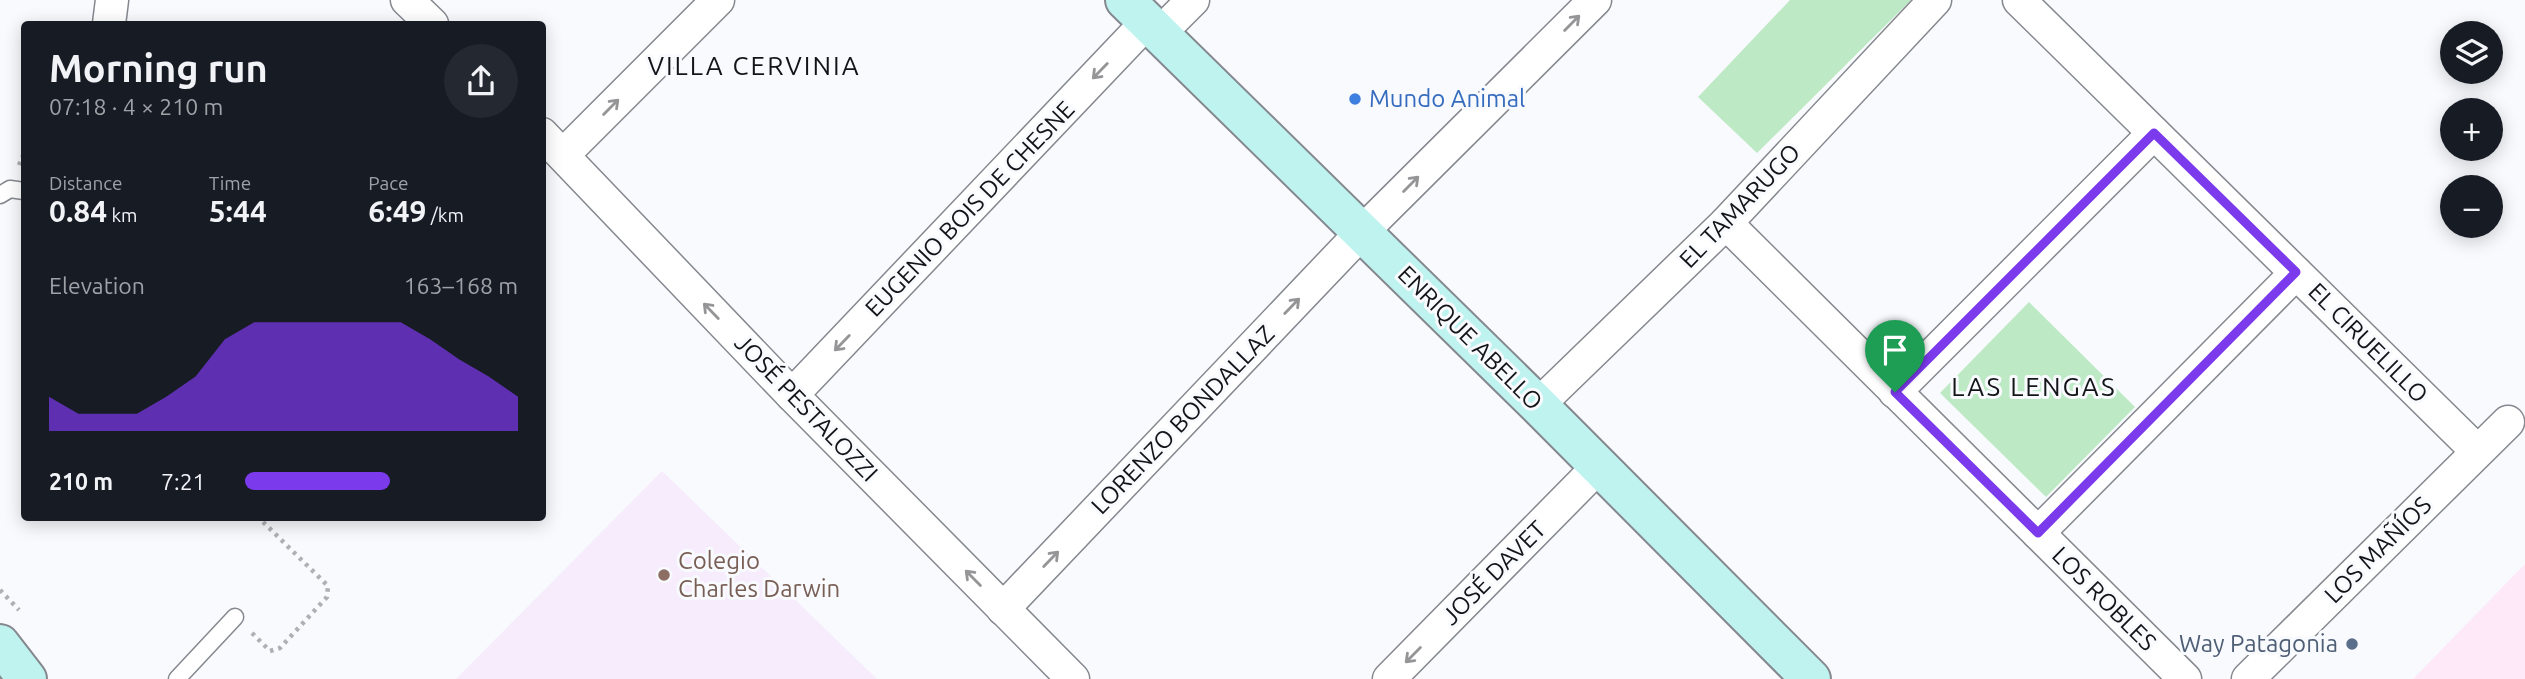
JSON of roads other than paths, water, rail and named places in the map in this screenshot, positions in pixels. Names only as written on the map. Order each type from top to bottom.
[{"type":"street","points":[[109,21],[112,0]]},
{"type":"street","points":[[407,0],[429,21]]},
{"type":"street","points":[[553,145],[718,0]]},
{"type":"street","name":"EUGENIO BOIS DE CHESNE","points":[[792,396],[1144,19],[1194,0]]},
{"type":"street","name":"LORENZO BONDALLAZ","points":[[1003,609],[1362,232],[1595,0]]},
{"type":"street","name":"EL TAMARUGO","points":[[1538,405],[1726,223],[1935,0]]},
{"type":"street","name":"EL CIRUELILLO","points":[[2019,0],[2477,451]]},
{"type":"street","name":"ENRIQUE ABELLO","points":[[1144,19],[1538,405],[1805,677]]},
{"type":"street","points":[[1895,392],[2154,133]]},
{"type":"street","name":"JOSÉ PESTALOZZI","points":[[553,145],[792,396],[1073,679]]},
{"type":"street","name":"LOS ROBLES","points":[[1726,223],[2185,679]]},
{"type":"street","points":[[2038,533],[2296,272]]},
{"type":"street","name":"LOS MAÑÍOS","points":[[2248,679],[2508,422]]},
{"type":"street","name":"JOSÉ DAVET","points":[[1389,679],[1598,467]]},
{"type":"street","points":[[0,644],[27,679]]},
{"type":"lane","points":[[0,195],[10,189],[21,191]]},
{"type":"lane","points":[[177,679],[235,617]]},
{"type":"place","name":"Mundo Animal","points":[[1355,99]]},
{"type":"place","name":"Colegio Charles Darwin","points":[[664,575]]},
{"type":"place","name":"Way Patagonia","points":[[2352,644]]},
{"type":"district","name":"VILLA CERVINIA","points":[[754,66]]},
{"type":"district","name":"LAS LENGAS","points":[[2034,387]]}]
